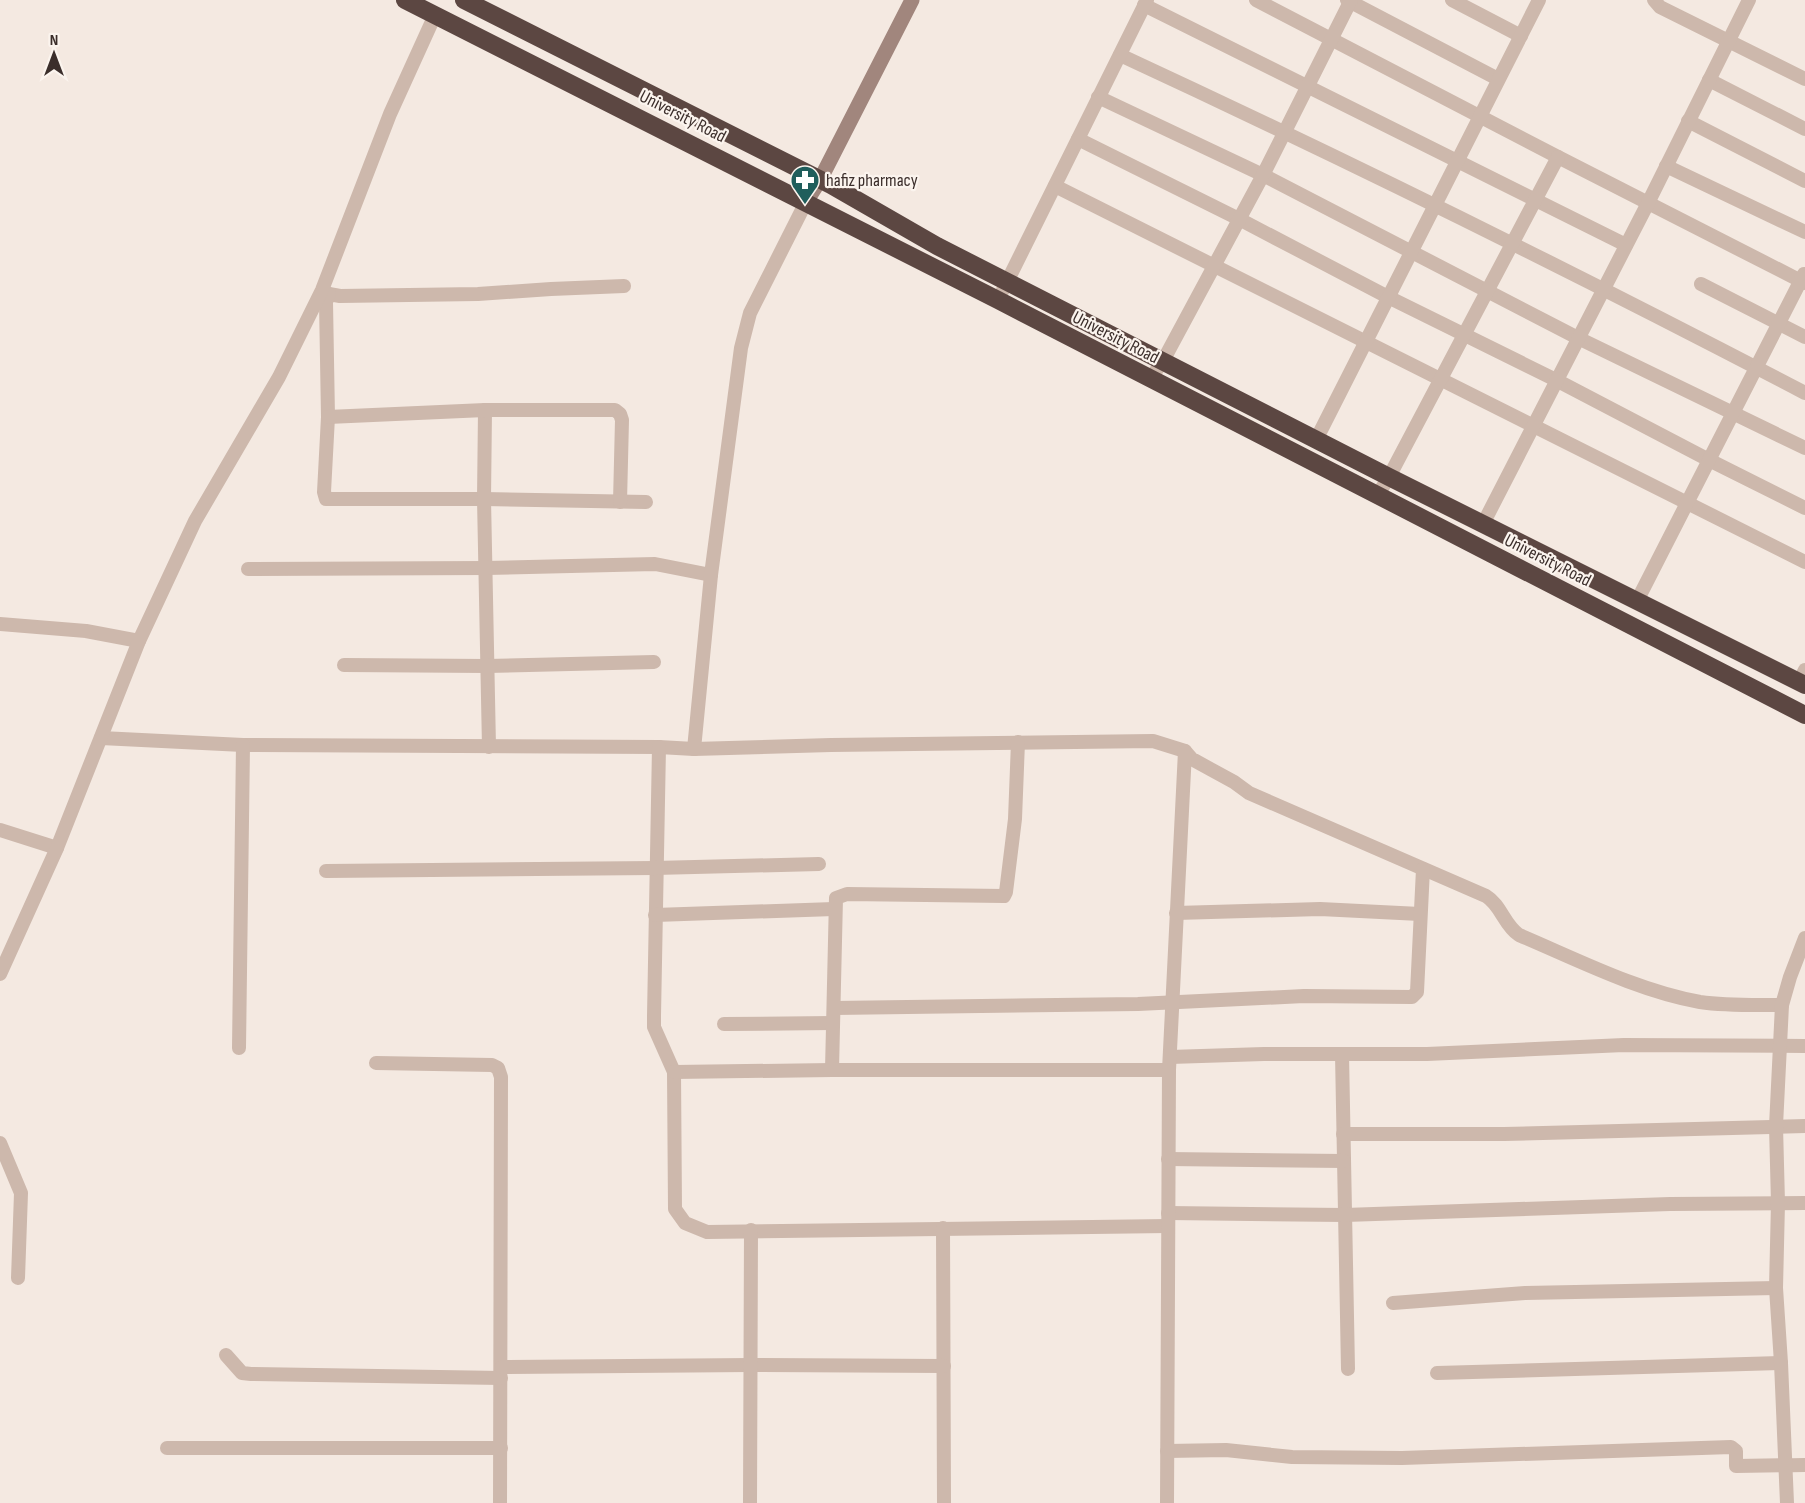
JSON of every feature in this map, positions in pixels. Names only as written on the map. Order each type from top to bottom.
[{"type":"highway","name":"University Road","points":[[405,0],[998,300],[1805,715]]},
{"type":"highway","name":"University Road","points":[[464,0],[820,180],[937,246],[1316,440],[1637,601],[1803,679]]},
{"type":"street","points":[[694,749],[711,575],[745,330],[750,313],[806,202],[820,180],[912,0]]},
{"type":"street","points":[[1256,0],[1648,203],[1804,279],[1637,601]]},
{"type":"street","points":[[1150,379],[1163,360],[1263,175],[1349,0],[1498,80]]},
{"type":"street","points":[[1452,0],[1521,36]]},
{"type":"street","points":[[1316,440],[1539,0]]},
{"type":"street","points":[[1654,0],[1660,7],[1805,79]]},
{"type":"street","points":[[1483,524],[1648,203],[1749,0]]},
{"type":"street","points":[[998,300],[1145,3],[1307,87],[1626,244]]},
{"type":"street","points":[[0,974],[57,848],[139,641],[195,521],[279,377],[325,292],[390,114],[435,15]]},
{"type":"street","points":[[1120,55],[1434,204],[1805,393]]},
{"type":"street","points":[[1709,80],[1805,129]]},
{"type":"street","points":[[1098,98],[1263,175],[1578,338],[1805,448]]},
{"type":"street","points":[[1688,122],[1805,181]]},
{"type":"street","points":[[1078,139],[1805,508]]},
{"type":"street","points":[[1377,496],[1441,380],[1558,157]]},
{"type":"street","points":[[1666,166],[1805,232]]},
{"type":"street","points":[[1055,186],[1805,562]]},
{"type":"street","points":[[1701,284],[1805,337]]},
{"type":"street","points":[[325,292],[340,296],[478,294],[624,286]]},
{"type":"street","points":[[325,292],[328,417],[324,492],[326,499],[338,501],[484,498],[646,502]]},
{"type":"street","points":[[328,417],[485,410],[615,410],[620,414],[620,502]]},
{"type":"street","points":[[485,410],[484,498],[489,747]]},
{"type":"street","points":[[248,569],[486,568],[655,564],[711,575]]},
{"type":"street","points":[[0,624],[86,631],[139,641]]},
{"type":"street","points":[[344,665],[487,666],[654,662]]},
{"type":"street","points":[[101,738],[243,745],[694,749],[1153,741],[1185,751],[1192,759],[1250,793],[1493,900],[1512,930],[1644,987],[1702,1002],[1782,1005]]},
{"type":"street","points":[[832,1070],[836,898],[847,894],[1004,896],[1015,819],[1018,742]]},
{"type":"street","points":[[238,1048],[243,745]]},
{"type":"street","points":[[659,747],[655,868],[654,1026],[674,1072],[675,1209],[685,1224],[707,1232],[944,1228],[1670,1204],[1805,1203]]},
{"type":"street","points":[[1167,1503],[1169,1063],[1185,751]]},
{"type":"street","points":[[0,830],[57,848]]},
{"type":"street","points":[[326,871],[819,864]]},
{"type":"street","points":[[834,1008],[1173,1002],[1304,996],[1412,997],[1417,992],[1423,869]]},
{"type":"street","points":[[655,915],[834,909]]},
{"type":"street","points":[[1176,912],[1320,909],[1420,914]]},
{"type":"street","points":[[1787,1503],[1776,1288],[1778,1203],[1776,1126],[1782,1005],[1804,941]]},
{"type":"street","points":[[724,1024],[833,1023]]},
{"type":"street","points":[[674,1072],[1169,1063],[1264,1054],[1427,1054],[1624,1045],[1805,1046]]},
{"type":"street","points":[[1342,1054],[1348,1369]]},
{"type":"street","points":[[376,1063],[492,1065],[498,1068],[501,1077],[500,1503]]},
{"type":"street","points":[[1343,1134],[1504,1134],[1805,1126]]},
{"type":"street","points":[[0,1143],[21,1193],[18,1278]]},
{"type":"street","points":[[1168,1160],[1344,1161]]},
{"type":"street","points":[[944,1228],[944,1503]]},
{"type":"street","points":[[750,1503],[751,1230]]},
{"type":"street","points":[[1393,1302],[1525,1293],[1776,1288]]},
{"type":"street","points":[[226,1355],[242,1373],[251,1374],[501,1373],[751,1365],[944,1366]]},
{"type":"street","points":[[1437,1373],[1781,1364]]},
{"type":"street","points":[[1167,1451],[1226,1450],[1293,1457],[1402,1458],[1731,1447],[1736,1451],[1736,1466],[1805,1465]]},
{"type":"street","points":[[167,1448],[501,1448]]},
{"type":"place","name":"hafiz pharmacy","points":[[805,206]]}]
